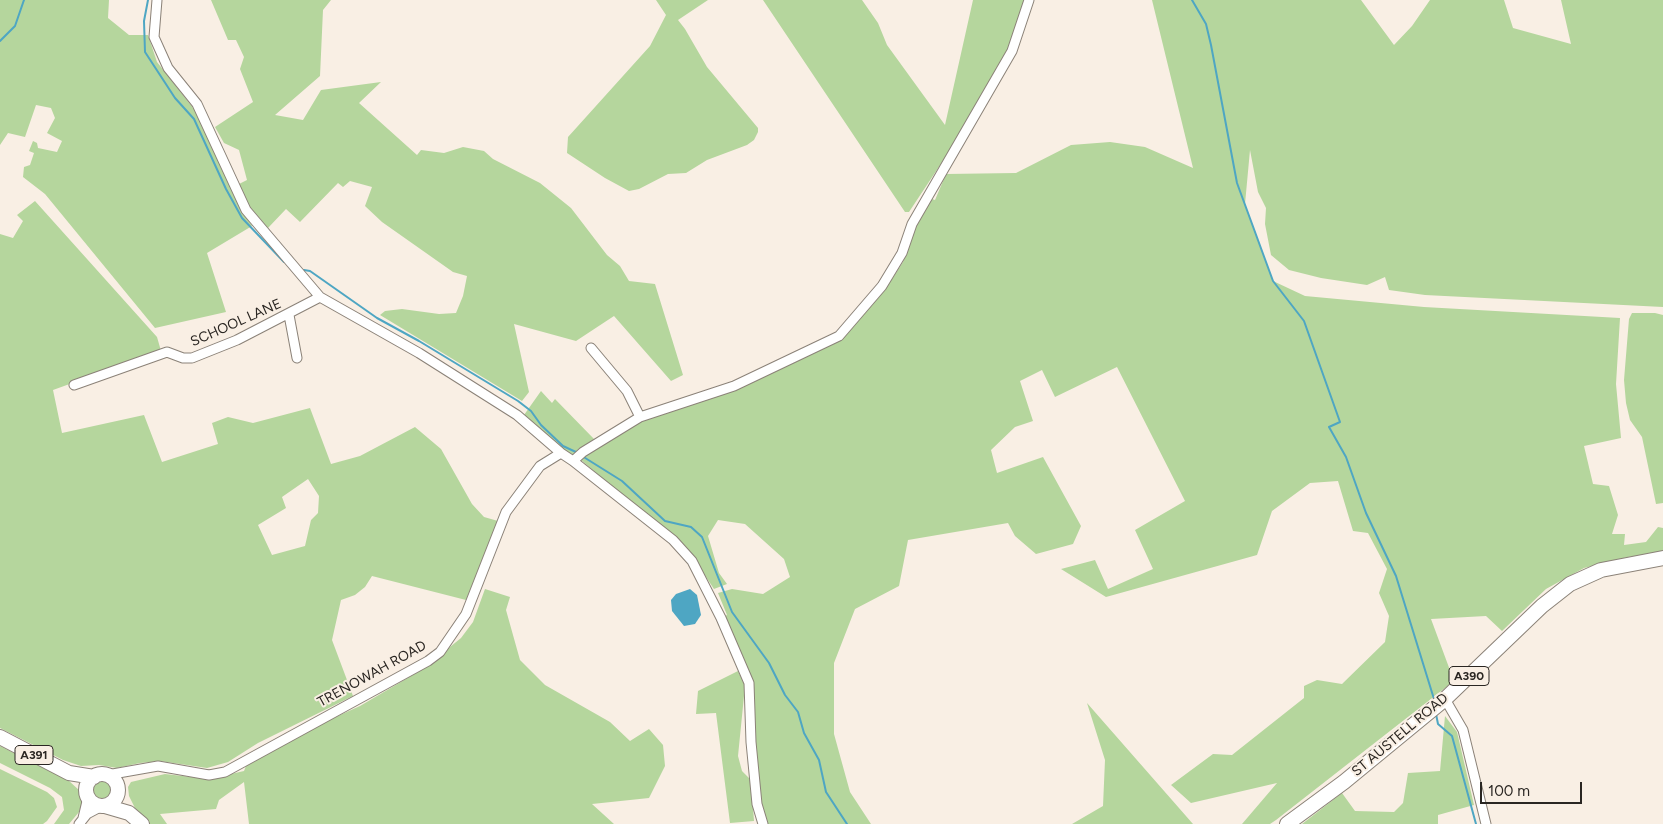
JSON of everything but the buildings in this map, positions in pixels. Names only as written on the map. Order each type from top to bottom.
[{"type":"highway","name":"ST AUSTELL ROAD","points":[[1287,824],[1344,782],[1444,699],[1542,606],[1570,584],[1601,570],[1663,558]]},
{"type":"highway","name":"A391","points":[[0,737],[69,773],[109,781]]},
{"type":"highway","name":"A391","points":[[69,773],[88,795]]},
{"type":"highway","points":[[109,781],[88,783],[88,795],[94,803],[129,813]]},
{"type":"highway","points":[[103,806],[115,799],[109,781]]},
{"type":"highway","points":[[109,781],[129,813],[142,824]]},
{"type":"street","points":[[157,0],[154,37],[168,68],[197,104],[246,210],[320,297],[420,353],[517,415],[561,453],[578,456],[673,540],[693,563],[721,618],[749,683],[757,804],[763,824]]},
{"type":"street","points":[[578,456],[640,417],[734,386],[839,336],[882,286],[902,253],[912,224],[1012,52],[1028,0]]},
{"type":"street","name":"SCHOOL LANE","points":[[74,385],[167,352],[183,358],[192,358],[237,340],[289,315],[320,297]]},
{"type":"street","points":[[289,315],[297,358]]},
{"type":"street","points":[[591,348],[627,391],[640,417]]},
{"type":"street","name":"TRENOWAH ROAD","points":[[109,781],[142,767],[158,766],[209,775],[226,772],[428,661],[440,652],[466,614],[506,512],[540,466],[561,453]]},
{"type":"street","points":[[1444,699],[1463,730],[1486,824]]},
{"type":"street","points":[[81,821],[88,795]]},
{"type":"street","points":[[81,821],[94,808],[103,806]]},
{"type":"green space","points":[[0,0],[109,0],[108,18],[129,35],[148,35],[157,62],[197,113],[236,199],[252,226],[207,253],[226,312],[155,328],[45,194],[23,177],[24,167],[30,165],[34,153],[29,151],[33,141],[37,143],[38,148],[57,152],[62,141],[47,133],[55,118],[51,108],[36,105],[25,137],[8,133],[0,145]]},
{"type":"green space","points":[[211,0],[331,0],[323,10],[320,76],[275,115],[303,120],[321,90],[381,82],[359,103],[417,155],[421,150],[444,153],[463,147],[484,151],[493,159],[540,183],[571,208],[607,255],[620,266],[629,281],[655,284],[683,375],[671,381],[614,316],[576,341],[514,324],[529,392],[522,401],[380,315],[385,311],[402,309],[439,314],[456,313],[463,296],[467,276],[453,272],[382,222],[365,206],[372,187],[350,181],[343,187],[338,183],[300,222],[286,209],[268,228],[249,206],[239,184],[247,180],[239,150],[224,143],[215,127],[253,102],[240,69],[244,57],[236,40],[228,40]]},
{"type":"green space","points":[[656,0],[708,0],[678,20],[707,67],[758,128],[758,132],[754,140],[747,145],[707,160],[686,173],[668,174],[639,189],[629,191],[567,153],[568,137],[650,46],[666,15]]},
{"type":"green space","points":[[763,0],[862,0],[878,23],[887,45],[945,125],[973,0],[1024,0],[1010,50],[956,141],[909,212],[905,212]]},
{"type":"green space","points":[[1152,0],[1361,0],[1394,45],[1412,26],[1430,0],[1504,0],[1513,28],[1571,44],[1561,0],[1663,0],[1663,307],[1425,295],[1389,290],[1385,277],[1367,285],[1321,278],[1289,270],[1271,255],[1265,224],[1266,208],[1258,192],[1250,150],[1245,204],[1273,281],[1305,296],[1424,307],[1620,318],[1616,384],[1621,438],[1584,446],[1593,484],[1609,486],[1618,515],[1612,534],[1625,534],[1624,545],[1646,542],[1658,527],[1663,528],[1663,552],[1628,557],[1584,568],[1546,589],[1502,631],[1486,616],[1431,619],[1454,681],[1276,820],[1270,824],[1242,824],[1277,783],[1191,803],[1171,785],[1213,754],[1232,755],[1304,698],[1304,686],[1317,680],[1342,684],[1385,642],[1389,616],[1379,593],[1387,569],[1368,533],[1353,531],[1338,481],[1310,483],[1272,511],[1257,555],[1106,597],[1061,569],[1095,560],[1108,589],[1153,569],[1135,530],[1185,501],[1117,367],[1055,397],[1042,370],[1020,381],[1033,421],[1015,427],[991,450],[997,473],[1043,457],[1081,526],[1073,544],[1036,554],[1015,536],[1008,523],[908,540],[899,586],[855,609],[834,663],[834,734],[850,792],[871,824],[763,824],[757,804],[749,683],[721,618],[727,615],[718,593],[732,589],[763,594],[790,577],[784,559],[745,524],[718,520],[708,536],[719,573],[727,584],[714,589],[694,559],[580,459],[639,422],[734,386],[839,336],[892,279],[903,262],[911,233],[932,199],[935,200],[946,174],[1016,173],[1071,145],[1110,142],[1145,147],[1193,168]]},
{"type":"green space","points":[[35,201],[157,337],[161,351],[53,390],[62,433],[144,415],[162,462],[218,444],[212,423],[228,417],[253,423],[310,408],[331,464],[360,456],[415,427],[441,449],[472,504],[484,517],[498,521],[466,600],[372,576],[365,587],[355,595],[341,600],[332,640],[353,696],[258,743],[228,762],[207,768],[160,761],[117,768],[99,765],[81,766],[63,760],[0,728],[0,234],[13,238],[23,221],[17,215]],"holes":[[[308,479],[319,496],[318,513],[311,520],[305,546],[272,555],[258,525],[286,508],[282,497]]]},
{"type":"green space","points":[[1632,313],[1663,315],[1663,503],[1656,504],[1642,437],[1630,420],[1626,403],[1624,380],[1629,319]]},
{"type":"green space","points":[[541,391],[552,403],[555,399],[594,439],[573,454],[569,454],[524,415]]},
{"type":"green space","points":[[485,589],[510,597],[506,610],[520,660],[545,685],[610,722],[630,741],[649,729],[663,745],[665,766],[649,798],[592,804],[614,824],[249,824],[244,782],[219,800],[216,809],[160,814],[167,824],[150,824],[135,808],[129,796],[128,787],[131,782],[165,774],[209,779],[244,771],[246,766],[309,729],[360,706],[423,669],[461,638],[473,622]]},
{"type":"green space","points":[[738,671],[745,686],[738,756],[742,771],[751,780],[754,821],[730,823],[716,713],[696,714],[698,691]]},
{"type":"green space","points":[[1087,703],[1193,824],[1072,824],[1103,806],[1105,760]]},
{"type":"green space","points":[[1445,716],[1457,732],[1474,805],[1438,815],[1438,824],[1302,824],[1342,793],[1355,811],[1394,812],[1403,803],[1408,773],[1440,771]]},
{"type":"green space","points":[[0,746],[68,780],[80,791],[84,803],[82,803],[79,812],[69,824],[54,824],[64,810],[62,797],[50,788],[0,763]]},
{"type":"green space","points":[[0,769],[47,792],[54,798],[57,807],[47,821],[43,824],[0,824]]},
{"type":"green space","points":[[97,780],[105,780],[111,786],[111,794],[105,800],[97,800],[91,794],[91,786]]},
{"type":"water","points":[[690,589],[697,595],[701,615],[695,624],[684,626],[672,611],[671,600],[676,594]]},
{"type":"waterway","points":[[0,41],[15,26],[24,0]]},
{"type":"waterway","points":[[148,0],[144,21],[145,52],[175,98],[194,119],[226,189],[242,218],[284,262]]},
{"type":"waterway","points":[[1192,0],[1206,24],[1237,183],[1273,281],[1304,321],[1340,422],[1329,427],[1346,457],[1366,513],[1396,576],[1434,699]]},
{"type":"waterway","points":[[304,270],[310,271],[377,318],[518,401],[531,411],[541,425],[563,446],[578,453]]},
{"type":"waterway","points":[[582,456],[622,481],[665,521],[691,527],[702,537],[732,612],[769,663],[785,695],[798,712],[804,733],[819,760],[826,792],[847,824]]},
{"type":"waterway","points":[[1436,714],[1438,724],[1452,736],[1476,824]]}]
